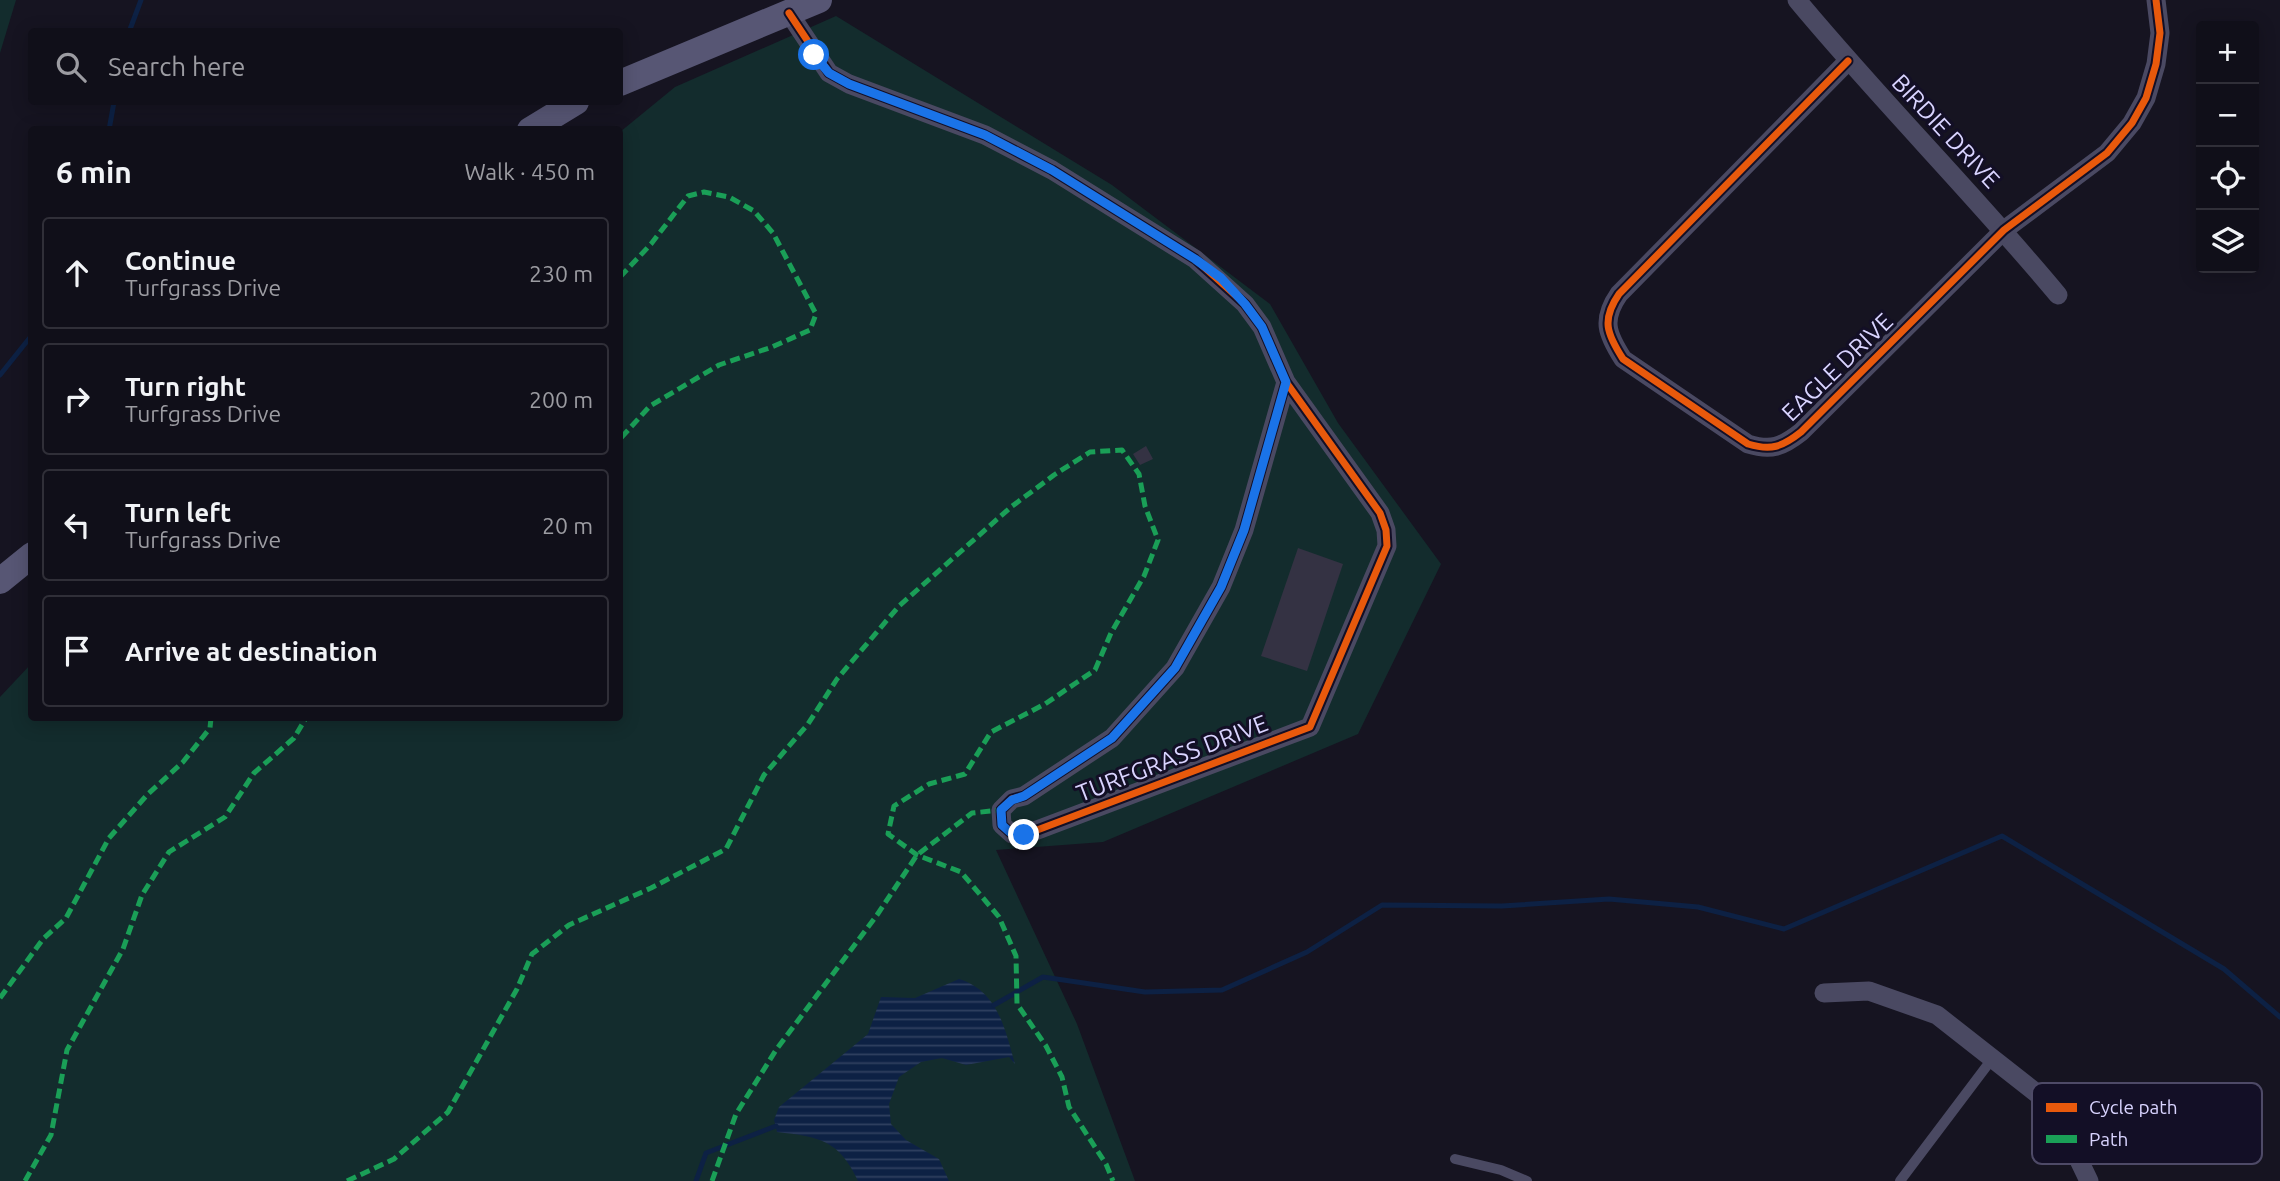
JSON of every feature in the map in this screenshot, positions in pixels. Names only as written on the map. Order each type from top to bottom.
[{"type":"street","points":[[623,82],[820,0]]},
{"type":"street","name":"BIRDIE DRIVE","points":[[1797,0],[1848,61],[2004,230],[2058,295]]},
{"type":"street","name":"EAGLE DRIVE","points":[[1848,61],[1619,294],[1609,309],[1607,326],[1612,342],[1623,359],[1748,444],[1768,450],[1787,443],[1801,432],[2004,230],[2106,153],[2132,123],[2146,99],[2157,64],[2160,33],[2155,0]]},
{"type":"street","name":"TURFGRASS DRIVE","points":[[789,13],[829,73],[849,84],[985,135],[1052,170],[1221,278],[1262,327],[1286,382],[1380,513],[1386,530],[1387,546],[1310,727],[1024,835],[1012,834],[1002,825],[1001,810],[1012,800],[1024,796],[1112,738],[1159,688],[1198,632],[1221,587],[1244,530],[1286,382]]},
{"type":"street","points":[[537,126],[571,105]]},
{"type":"street","points":[[0,581],[28,558]]},
{"type":"street","points":[[1824,993],[1869,991],[1937,1015],[2032,1090]]},
{"type":"street","points":[[2081,1164],[2089,1181]]},
{"type":"lane","points":[[1900,1181],[1992,1059]]},
{"type":"lane","points":[[1455,1158],[1501,1170],[1527,1181]]},
{"type":"green space","points":[[0,0],[16,0],[0,53]]},
{"type":"green space","points":[[836,16],[1112,185],[1270,304],[1338,423],[1441,564],[1358,734],[1103,842],[996,850],[1077,1024],[1135,1181],[0,1181],[0,697],[28,667],[28,721],[623,721],[623,130],[675,87]]},
{"type":"water","points":[[959,979],[983,992],[991,1002],[1003,1025],[1015,1064],[1009,1057],[966,1065],[942,1058],[921,1062],[899,1077],[889,1104],[891,1124],[906,1140],[939,1159],[949,1181],[858,1181],[843,1157],[826,1143],[805,1136],[777,1132],[774,1120],[779,1107],[868,1034],[881,997],[915,998]]},
{"type":"building","points":[[1146,446],[1153,459],[1140,465],[1133,454]]},
{"type":"building","points":[[1298,548],[1343,564],[1307,671],[1261,656]]},
{"type":"waterway","points":[[130,28],[141,0]]},
{"type":"waterway","points":[[110,126],[113,105]]},
{"type":"waterway","points":[[0,375],[28,340]]},
{"type":"waterway","points":[[994,1005],[1043,977],[1145,992],[1222,990],[1307,952],[1382,905],[1502,906],[1609,899],[1698,907],[1784,929],[2002,836],[2224,969],[2280,1017]]},
{"type":"waterway","points":[[696,1181],[706,1153],[776,1126]]},
{"type":"marked path","points":[[623,274],[651,244],[688,196],[704,192],[729,197],[754,211],[773,233],[816,314],[810,330],[772,347],[719,365],[650,406],[623,436]]},
{"type":"marked path","points":[[347,1181],[394,1159],[448,1112],[517,989],[532,954],[569,925],[651,888],[726,849],[764,775],[808,724],[837,679],[899,606],[1011,507],[1054,475],[1090,452],[1122,450],[1139,474],[1145,506],[1158,540],[1144,576],[1111,633],[1095,670],[1045,704],[991,732],[965,774],[929,784],[894,806],[888,834],[917,855],[961,872],[999,917],[1016,956],[1017,1004],[1046,1046],[1062,1077],[1069,1107],[1106,1164],[1113,1181]]},
{"type":"marked path","points":[[0,998],[43,939],[66,918],[109,838],[147,795],[183,762],[210,728],[211,721]]},
{"type":"marked path","points":[[25,1181],[51,1135],[67,1050],[123,949],[142,895],[169,852],[225,817],[254,773],[294,738],[304,721]]},
{"type":"marked path","points":[[712,1181],[736,1114],[776,1050],[877,915],[917,855],[972,813],[1001,810]]},
{"type":"cycle path","points":[[1848,61],[1619,294],[1608,319],[1610,334],[1623,359],[1748,444],[1776,446],[1801,432],[2004,230],[2107,153],[2132,123],[2146,98],[2156,64],[2160,33],[2156,0]]},
{"type":"cycle path","points":[[789,13],[829,73],[849,84],[985,135],[1052,170],[1195,259],[1245,304],[1262,327],[1286,382],[1244,530],[1221,587],[1175,668],[1112,738],[1024,796],[1012,799],[1001,810],[1002,825],[1012,834],[1024,835],[1310,727],[1387,546],[1386,530],[1380,513],[1286,382]]},
{"type":"route","points":[[814,55],[829,73],[849,84],[985,135],[1052,170],[1195,259],[1221,278],[1245,304],[1262,327],[1286,382],[1261,479],[1244,530],[1221,587],[1198,632],[1175,668],[1151,698],[1112,738],[1024,796],[1012,800],[1001,810],[1002,825],[1012,834],[1024,835]]}]
